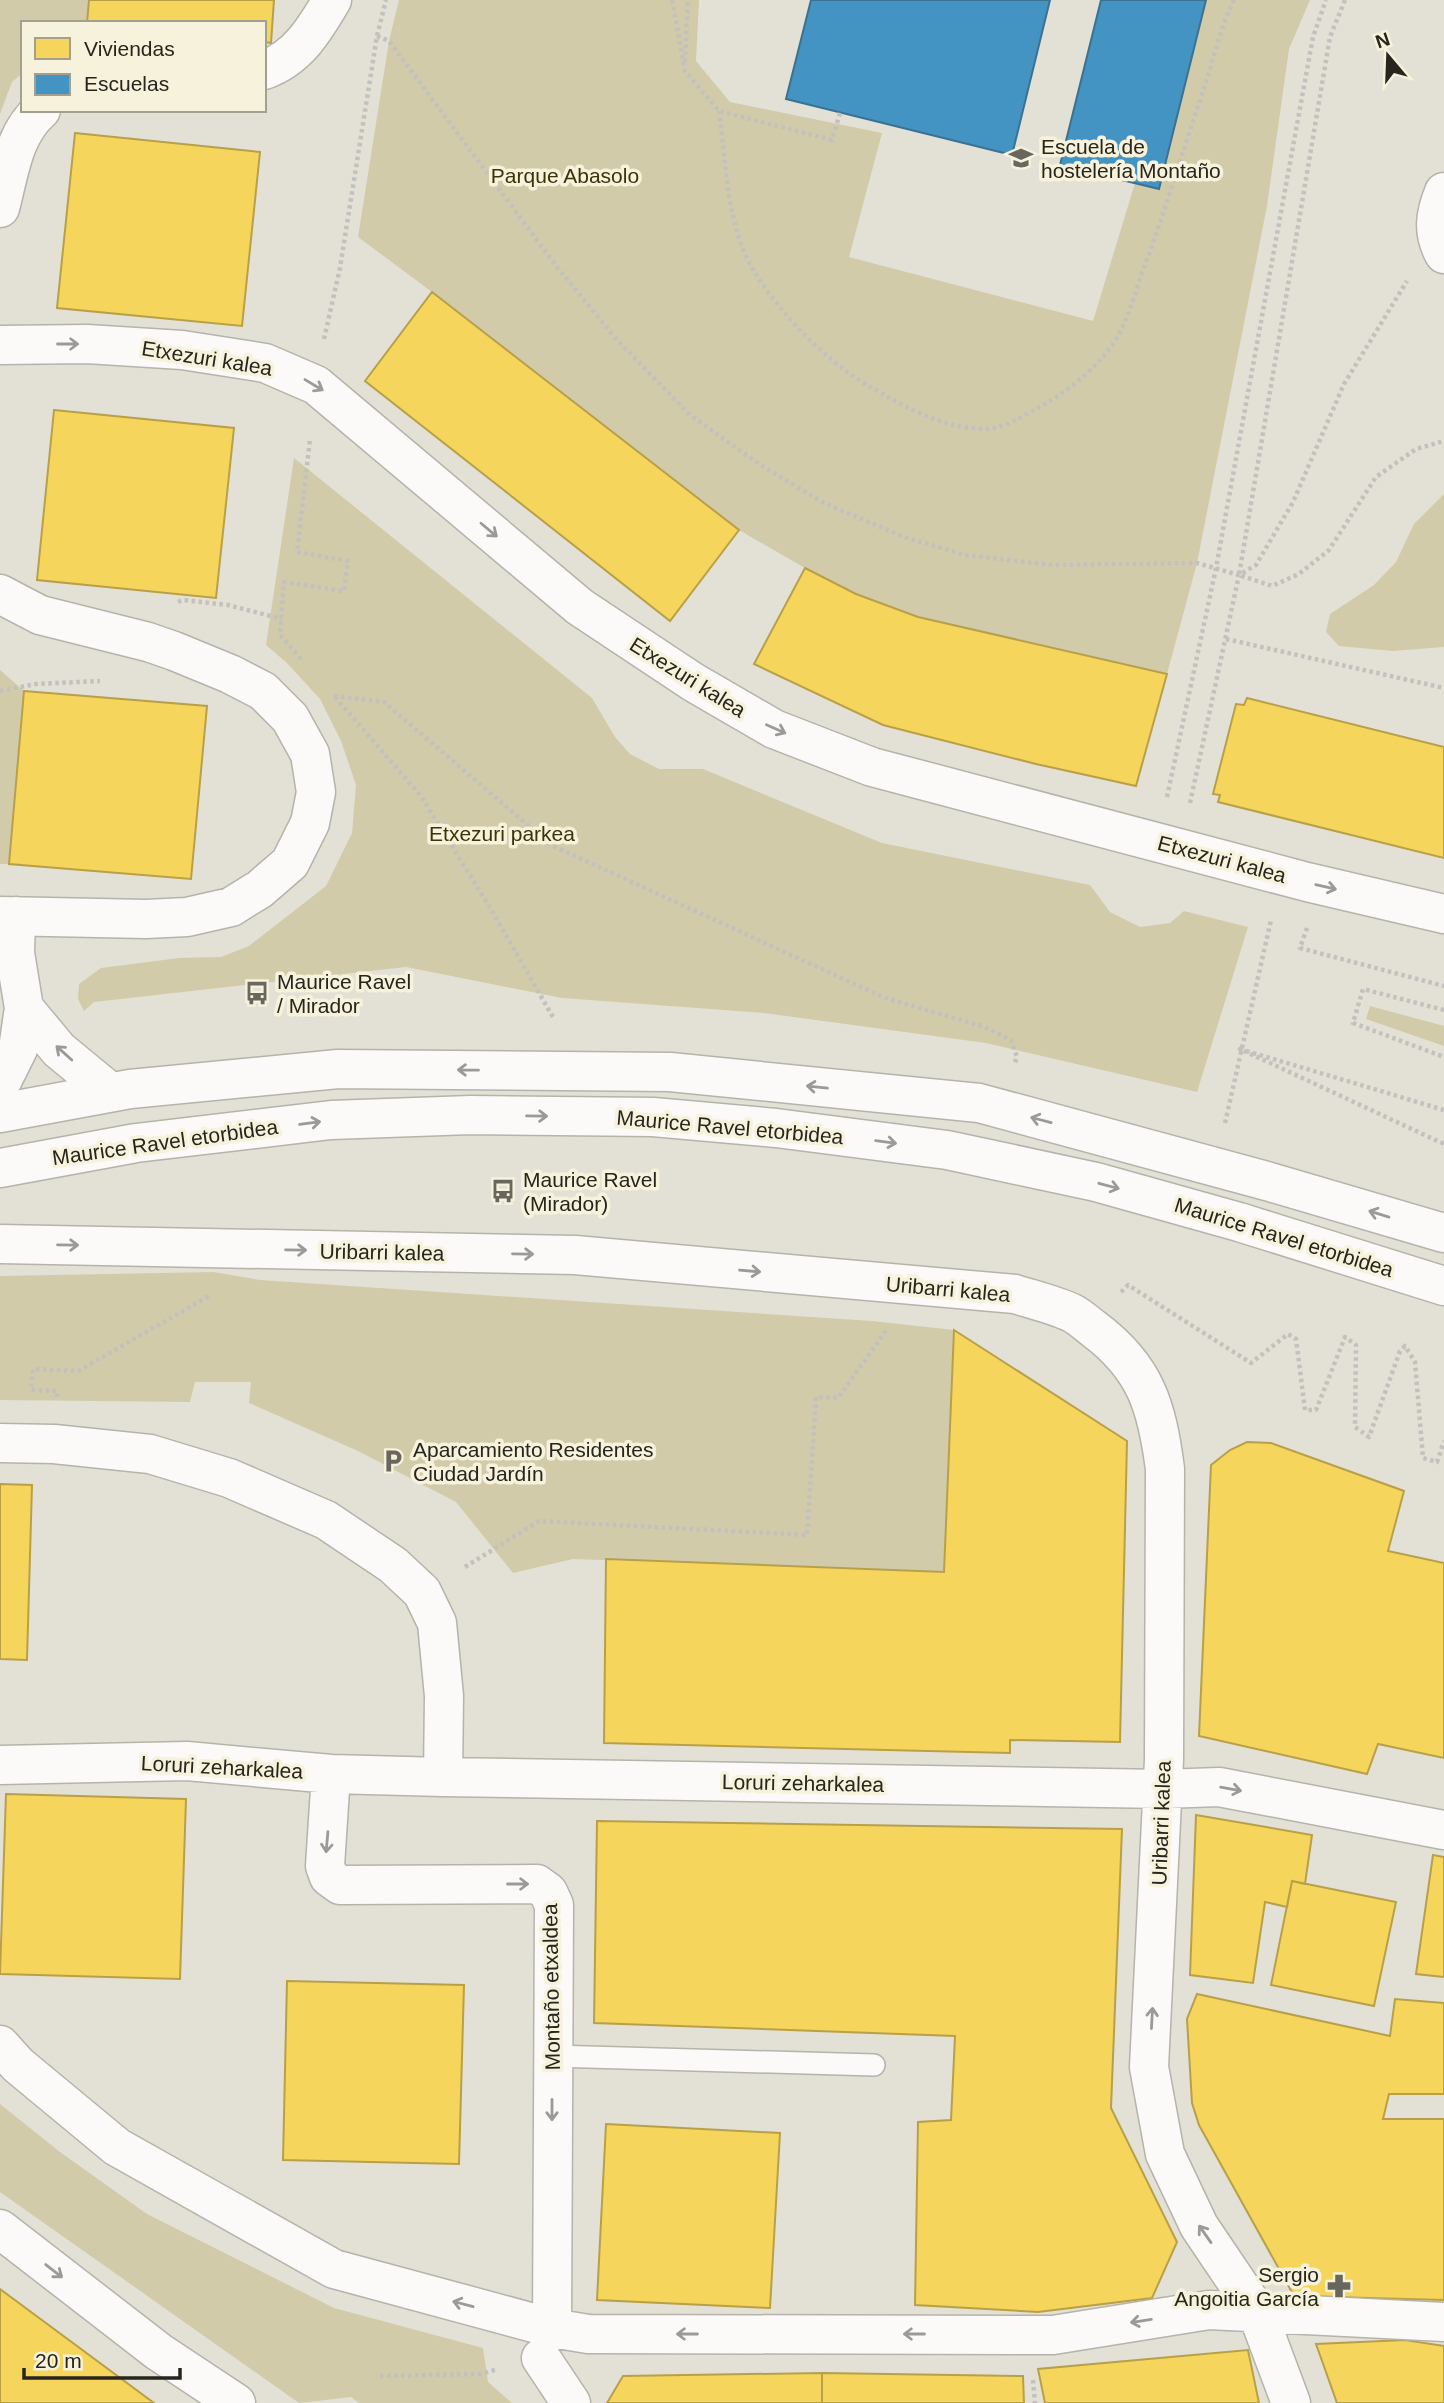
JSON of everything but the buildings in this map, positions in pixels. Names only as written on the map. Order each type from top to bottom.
[{"type":"street","points":[[266,69],[275,66],[307,41],[332,0]]},
{"type":"street","points":[[0,208],[16,145],[39,112]]},
{"type":"street","points":[[1444,192],[1436,211],[1435,230],[1437,242],[1444,254]]},
{"type":"street","name":"Etxezuri kalea","points":[[0,345],[87,344],[155,348],[265,363],[316,385],[580,607],[693,682],[774,729],[872,767],[1307,882],[1444,914]]},
{"type":"street","points":[[0,594],[40,615],[174,651],[263,691],[290,718],[310,754],[316,792],[310,823],[290,863],[260,889],[231,907],[187,917],[146,919],[8,916],[24,1008],[18,1049],[0,1084]]},
{"type":"street","points":[[24,1008],[59,1051],[110,1092]]},
{"type":"street","points":[[0,1113],[110,1092],[338,1069],[670,1072],[979,1103],[1270,1181],[1444,1233]]},
{"type":"street","name":"Maurice Ravel etorbidea","points":[[0,1168],[125,1144],[331,1121],[471,1115],[653,1117],[776,1128],[947,1150],[1109,1186],[1239,1222],[1444,1286]]},
{"type":"street","name":"Uribarri kalea","points":[[0,1244],[575,1255],[1015,1294],[1073,1314],[1111,1342],[1136,1371],[1151,1399],[1160,1427],[1165,1469],[1163,1788],[1149,2067],[1165,2154],[1199,2226],[1257,2312],[1291,2403]]},
{"type":"street","points":[[0,1443],[54,1444],[150,1454],[229,1478],[326,1520],[393,1565],[422,1592],[437,1623],[444,1696],[443,1777]]},
{"type":"street","name":"Loruri zeharkalea","points":[[0,1765],[187,1761],[331,1774],[443,1777],[1219,1787],[1444,1830]]},
{"type":"street","name":"Montaño etxaldea","points":[[331,1774],[325,1866],[329,1877],[340,1885],[537,1884],[548,1892],[554,1905],[546,2343]]},
{"type":"street","points":[[0,2045],[18,2065],[117,2147],[334,2269],[546,2343],[589,2334],[1053,2335],[1209,2310],[1444,2322]]},
{"type":"street","points":[[0,2229],[159,2352],[236,2403]]},
{"type":"street","points":[[546,2343],[571,2403]]},
{"type":"lane","points":[[552,2056],[874,2065]]},
{"type":"path","points":[[322,347],[340,268],[377,36],[386,0]]},
{"type":"path","points":[[672,0],[685,71],[719,111],[739,239],[758,278],[821,352],[853,378],[937,421],[986,429],[1005,424],[1063,394],[1112,346],[1123,325],[1149,254],[1234,0]]},
{"type":"path","points":[[685,71],[688,0]]},
{"type":"path","points":[[1167,797],[1216,568],[1313,37],[1326,0]]},
{"type":"path","points":[[1190,803],[1239,575],[1330,37],[1345,0]]},
{"type":"path","points":[[377,36],[389,41],[557,267],[617,340],[690,415],[759,464],[824,503],[904,537],[965,555],[1051,565],[1197,563],[1272,586],[1299,574],[1329,550],[1376,477],[1416,449],[1444,441]]},
{"type":"path","points":[[719,111],[832,140],[840,113]]},
{"type":"path","points":[[1239,575],[1256,565],[1293,502],[1344,384],[1409,278]]},
{"type":"path","points":[[304,662],[281,635],[284,582],[344,591],[348,561],[297,552],[307,459]]},
{"type":"path","points":[[175,603],[183,600],[228,605],[282,619]]},
{"type":"path","points":[[1226,639],[1444,688]]},
{"type":"path","points":[[0,691],[36,684]]},
{"type":"path","points":[[327,688],[421,796],[554,1019]]},
{"type":"path","points":[[334,696],[384,702],[551,845],[885,998],[992,1031],[1011,1040],[1017,1057],[1012,1068]]},
{"type":"path","points":[[1309,922],[1300,948],[1444,986]]},
{"type":"path","points":[[1224,1126],[1265,949]]},
{"type":"path","points":[[1444,1010],[1363,989],[1353,1023],[1444,1057]]},
{"type":"path","points":[[1240,1049],[1444,1110]]},
{"type":"path","points":[[1240,1049],[1444,1144]]},
{"type":"path","points":[[1120,1293],[1128,1285],[1251,1363],[1288,1334],[1296,1339],[1305,1410],[1316,1410],[1345,1337],[1356,1345],[1356,1427],[1369,1437],[1400,1352],[1405,1346],[1415,1362],[1423,1458],[1437,1462],[1444,1441]]},
{"type":"path","points":[[57,1391],[31,1390],[33,1369],[78,1371],[221,1289]]},
{"type":"path","points":[[465,1567],[539,1521],[807,1535],[816,1397],[838,1398],[894,1320]]},
{"type":"path","points":[[380,2376],[481,2374]]},
{"type":"green space","points":[[0,0],[89,0],[87,21],[21,21],[21,75],[12,82],[0,114]]},
{"type":"green space","name":"Parque Abasolo","points":[[399,0],[699,0],[696,61],[730,102],[882,133],[849,257],[1093,321],[1135,183],[1159,189],[1206,0],[1310,0],[1289,49],[1267,206],[1197,563],[1167,674],[918,617],[856,594],[805,568],[739,530],[358,237],[389,41]]},
{"type":"green space","name":"Etxezuri parkea","points":[[294,458],[592,698],[615,737],[630,754],[659,769],[703,769],[882,843],[1090,885],[1110,912],[1140,927],[1170,923],[1184,911],[1248,927],[1197,1092],[986,1043],[764,1013],[562,998],[406,967],[94,1002],[84,1011],[78,999],[79,984],[101,968],[179,958],[221,957],[249,946],[326,886],[352,833],[356,785],[341,741],[320,699],[287,663],[266,645]]},
{"type":"green space","points":[[1444,494],[1444,647],[1393,651],[1339,646],[1326,632],[1330,614],[1374,585],[1396,562],[1414,524]]},
{"type":"green space","points":[[0,670],[24,691],[9,864],[0,864]]},
{"type":"green space","points":[[1370,1006],[1444,1026],[1444,1046],[1366,1019]]},
{"type":"green space","points":[[213,1272],[260,1280],[872,1321],[954,1330],[944,1572],[573,1559],[513,1573],[456,1502],[358,1451],[249,1403],[251,1382],[195,1382],[190,1402],[0,1400],[0,1276]]},
{"type":"green space","points":[[0,2104],[60,2152],[147,2214],[334,2308],[483,2348],[488,2382],[512,2403],[359,2403],[351,2397],[299,2403],[0,2192]]},
{"type":"place","name":"Escuela de hostelería Montaño","points":[[1021,158]]},
{"type":"place","name":"Maurice Ravel / Mirador","points":[[257,993]]},
{"type":"place","name":"Maurice Ravel (Mirador)","points":[[503,1191]]},
{"type":"place","name":"Aparcamiento Residentes Ciudad Jardín","points":[[393,1461]]},
{"type":"place","name":"Sergio Angoitia García","points":[[1339,2286]]}]
